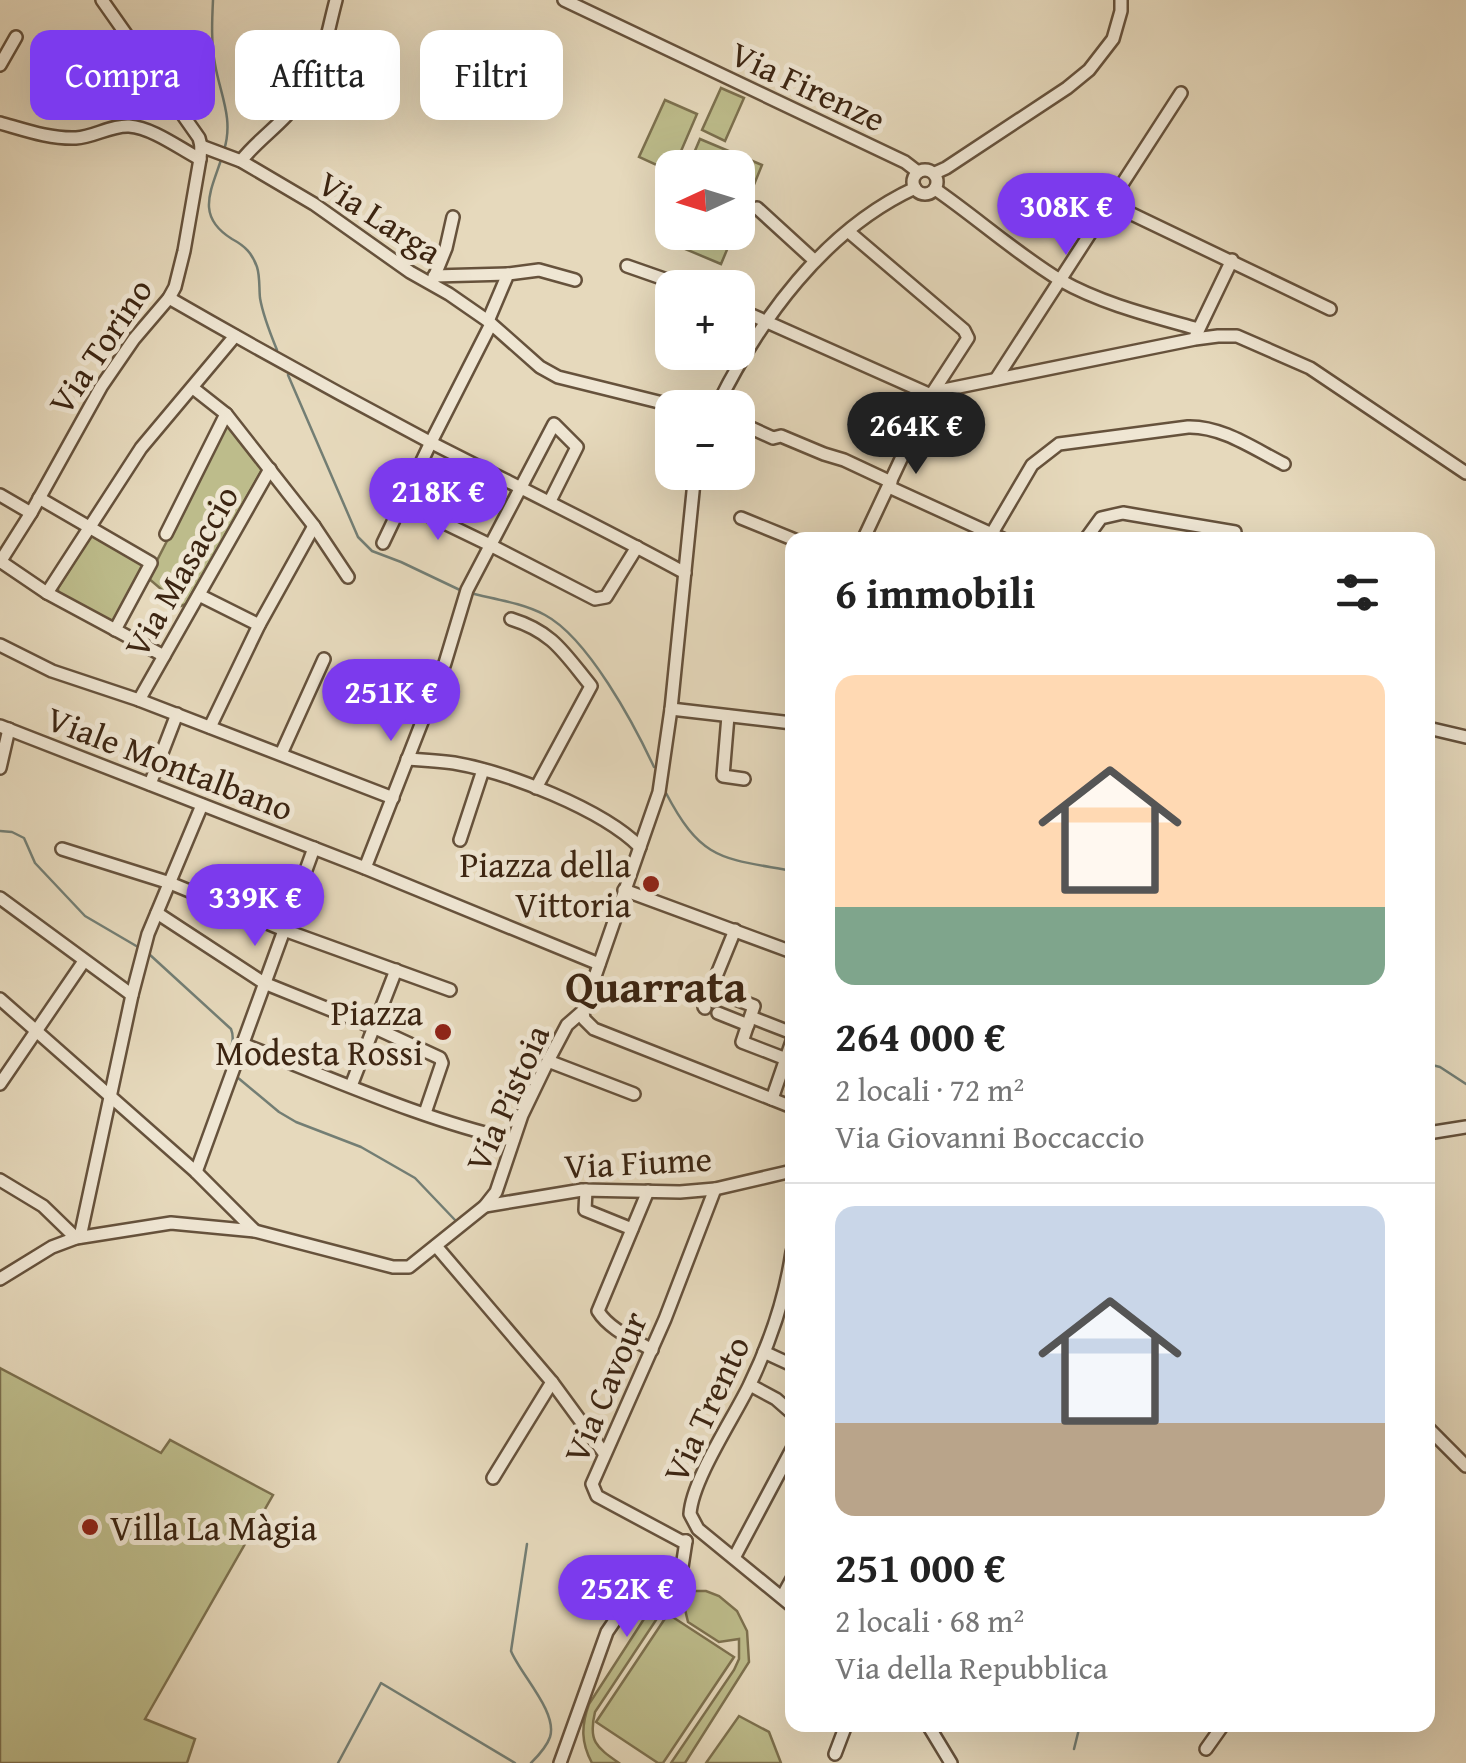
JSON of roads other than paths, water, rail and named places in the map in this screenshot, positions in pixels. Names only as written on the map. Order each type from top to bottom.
[{"type":"street","points":[[102,0],[192,127],[200,153]]},
{"type":"street","points":[[242,161],[310,85],[326,48],[336,0]]},
{"type":"street","name":"Via Firenze","points":[[564,0],[905,162],[918,172]]},
{"type":"street","points":[[935,174],[1089,70],[1114,39],[1121,0]]},
{"type":"street","points":[[0,65],[16,37]]},
{"type":"street","points":[[996,379],[1181,94]]},
{"type":"street","name":"Via Larga","points":[[0,122],[46,136],[79,138],[130,126],[177,147],[200,153],[222,152],[314,204],[398,264],[433,280],[558,377],[655,401]]},
{"type":"street","points":[[177,147],[188,143],[192,127]]},
{"type":"street","name":"Via Torino","points":[[0,561],[101,387],[175,287],[200,153]]},
{"type":"street","points":[[924,169],[935,174],[938,182],[931,193],[924,194],[915,188],[913,182],[918,172],[924,169]]},
{"type":"street","points":[[724,390],[765,322],[815,261],[883,205],[915,188]]},
{"type":"street","points":[[935,189],[1060,280],[1197,334],[1237,336],[1310,368],[1466,473]]},
{"type":"street","points":[[1111,204],[1330,309]]},
{"type":"street","points":[[757,208],[815,261]]},
{"type":"street","points":[[453,217],[433,280],[539,270],[575,280]]},
{"type":"street","points":[[849,232],[968,334],[931,396],[868,532]]},
{"type":"street","points":[[1197,334],[1232,260]]},
{"type":"street","points":[[626,266],[655,276]]},
{"type":"street","points":[[383,544],[508,274]]},
{"type":"street","points":[[168,298],[430,442],[685,573]]},
{"type":"street","points":[[755,317],[931,396]]},
{"type":"street","points":[[931,396],[939,391],[1197,334]]},
{"type":"street","points":[[48,593],[141,448],[235,336]]},
{"type":"street","points":[[193,388],[226,414],[314,526],[348,577]]},
{"type":"street","points":[[166,534],[226,414]]},
{"type":"street","points":[[364,868],[445,663],[472,578],[554,424],[577,447],[550,501]]},
{"type":"street","points":[[993,532],[1032,466],[1059,444],[1205,426],[1284,464]]},
{"type":"street","points":[[755,430],[844,460],[981,532]]},
{"type":"street","name":"Via Masaccio","points":[[139,700],[270,470]]},
{"type":"street","name":"Via Pistoia","points":[[1,1277],[78,1238],[171,1224],[255,1231],[402,1268],[416,1264],[485,1206],[496,1192],[522,1115],[548,1061],[567,1025],[583,1011],[659,792],[693,490]]},
{"type":"street","points":[[0,495],[30,514]]},
{"type":"street","points":[[39,498],[151,564],[115,630]]},
{"type":"street","points":[[403,504],[595,599],[606,597],[637,546]]},
{"type":"street","points":[[1091,532],[1101,518],[1124,513],[1236,532]]},
{"type":"street","points":[[741,518],[785,536]]},
{"type":"street","points":[[210,727],[258,625],[314,526]]},
{"type":"street","points":[[0,561],[48,593],[164,656]]},
{"type":"street","points":[[199,596],[258,625]]},
{"type":"street","points":[[510,619],[549,636],[590,686],[536,788]]},
{"type":"street","points":[[0,646],[52,671],[177,714],[393,798]]},
{"type":"street","points":[[281,754],[324,659]]},
{"type":"street","points":[[670,709],[785,722]]},
{"type":"street","points":[[150,784],[177,714]]},
{"type":"street","points":[[728,716],[723,776],[744,779]]},
{"type":"street","points":[[0,768],[5,728]]},
{"type":"street","name":"Viale Montalbano","points":[[5,728],[599,964]]},
{"type":"street","points":[[1435,730],[1466,737]]},
{"type":"street","points":[[407,759],[455,763],[536,788],[604,819],[640,847]]},
{"type":"street","points":[[460,840],[483,770]]},
{"type":"street","points":[[0,1180],[43,1206],[78,1238],[148,934],[202,805]]},
{"type":"street","points":[[196,1172],[314,848]]},
{"type":"street","points":[[62,849],[170,883],[284,930],[450,990]]},
{"type":"street","points":[[624,890],[785,949]]},
{"type":"street","points":[[0,898],[132,995]]},
{"type":"street","points":[[157,913],[264,983],[440,1058],[425,1113]]},
{"type":"street","points":[[735,930],[716,988],[754,1006],[742,1042],[785,1059]]},
{"type":"street","points":[[0,1084],[84,961]]},
{"type":"street","points":[[352,1086],[396,970]]},
{"type":"street","points":[[0,999],[196,1172],[255,1231]]},
{"type":"street","points":[[709,1010],[785,1031]]},
{"type":"street","points":[[583,1011],[585,1022],[594,1029],[785,1104]]},
{"type":"street","points":[[242,1044],[484,1134],[513,1140]]},
{"type":"street","points":[[548,1061],[634,1094]]},
{"type":"street","points":[[772,1099],[785,1062]]},
{"type":"street","points":[[1435,1132],[1466,1128]]},
{"type":"street","name":"Via Fiume","points":[[485,1206],[586,1190],[716,1189],[785,1173]]},
{"type":"street","name":"Via Cavour","points":[[686,1540],[681,1541],[596,1496],[592,1484],[652,1350],[716,1189]]},
{"type":"street","points":[[586,1190],[584,1210],[632,1228]]},
{"type":"street","points":[[648,1191],[598,1313],[620,1332],[652,1350]]},
{"type":"street","points":[[436,1246],[552,1382],[604,1453]]},
{"type":"street","name":"Via Trento","points":[[785,1314],[694,1490],[690,1514],[698,1529],[785,1599]]},
{"type":"street","points":[[764,1352],[785,1362]]},
{"type":"street","points":[[493,1478],[552,1382]]},
{"type":"street","points":[[750,1385],[785,1406]]},
{"type":"street","points":[[1435,1438],[1466,1466]]},
{"type":"street","points":[[734,1558],[785,1462]]},
{"type":"street","points":[[560,1763],[607,1632],[622,1610],[658,1597],[675,1582],[686,1540],[698,1529]]},
{"type":"street","points":[[835,1754],[843,1732]]},
{"type":"street","points":[[932,1732],[951,1763]]},
{"type":"street","points":[[1206,1749],[1218,1732]]},
{"type":"waterway","points":[[213,0],[214,56],[227,117],[224,150]]},
{"type":"waterway","points":[[222,157],[211,192],[210,212],[220,230],[244,247],[255,262],[263,311],[277,350]]},
{"type":"waterway","points":[[288,375],[358,537],[372,551],[462,591]]},
{"type":"waterway","points":[[470,593],[527,607],[561,626],[608,684],[654,767]]},
{"type":"waterway","points":[[666,793],[703,845],[731,859],[785,870]]},
{"type":"waterway","points":[[0,831],[24,838],[35,863],[85,916],[138,947]]},
{"type":"waterway","points":[[149,954],[231,1029],[233,1039],[227,1068]]},
{"type":"waterway","points":[[1435,1066],[1466,1084]]},
{"type":"waterway","points":[[237,1077],[296,1122],[361,1147],[415,1178],[455,1220]]},
{"type":"waterway","points":[[527,1544],[511,1651],[544,1705],[551,1727],[547,1744],[531,1763]]},
{"type":"waterway","points":[[338,1763],[381,1683],[515,1763]]},
{"type":"waterway","points":[[1074,1749],[1078,1732]]},
{"type":"place","name":"Piazza della Vittoria","points":[[651,884]]},
{"type":"place","name":"Piazza Modesta Rossi","points":[[443,1032]]},
{"type":"place","name":"Villa La Màgia","points":[[90,1527]]},
{"type":"district","name":"Quarrata","points":[[656,985]]}]
